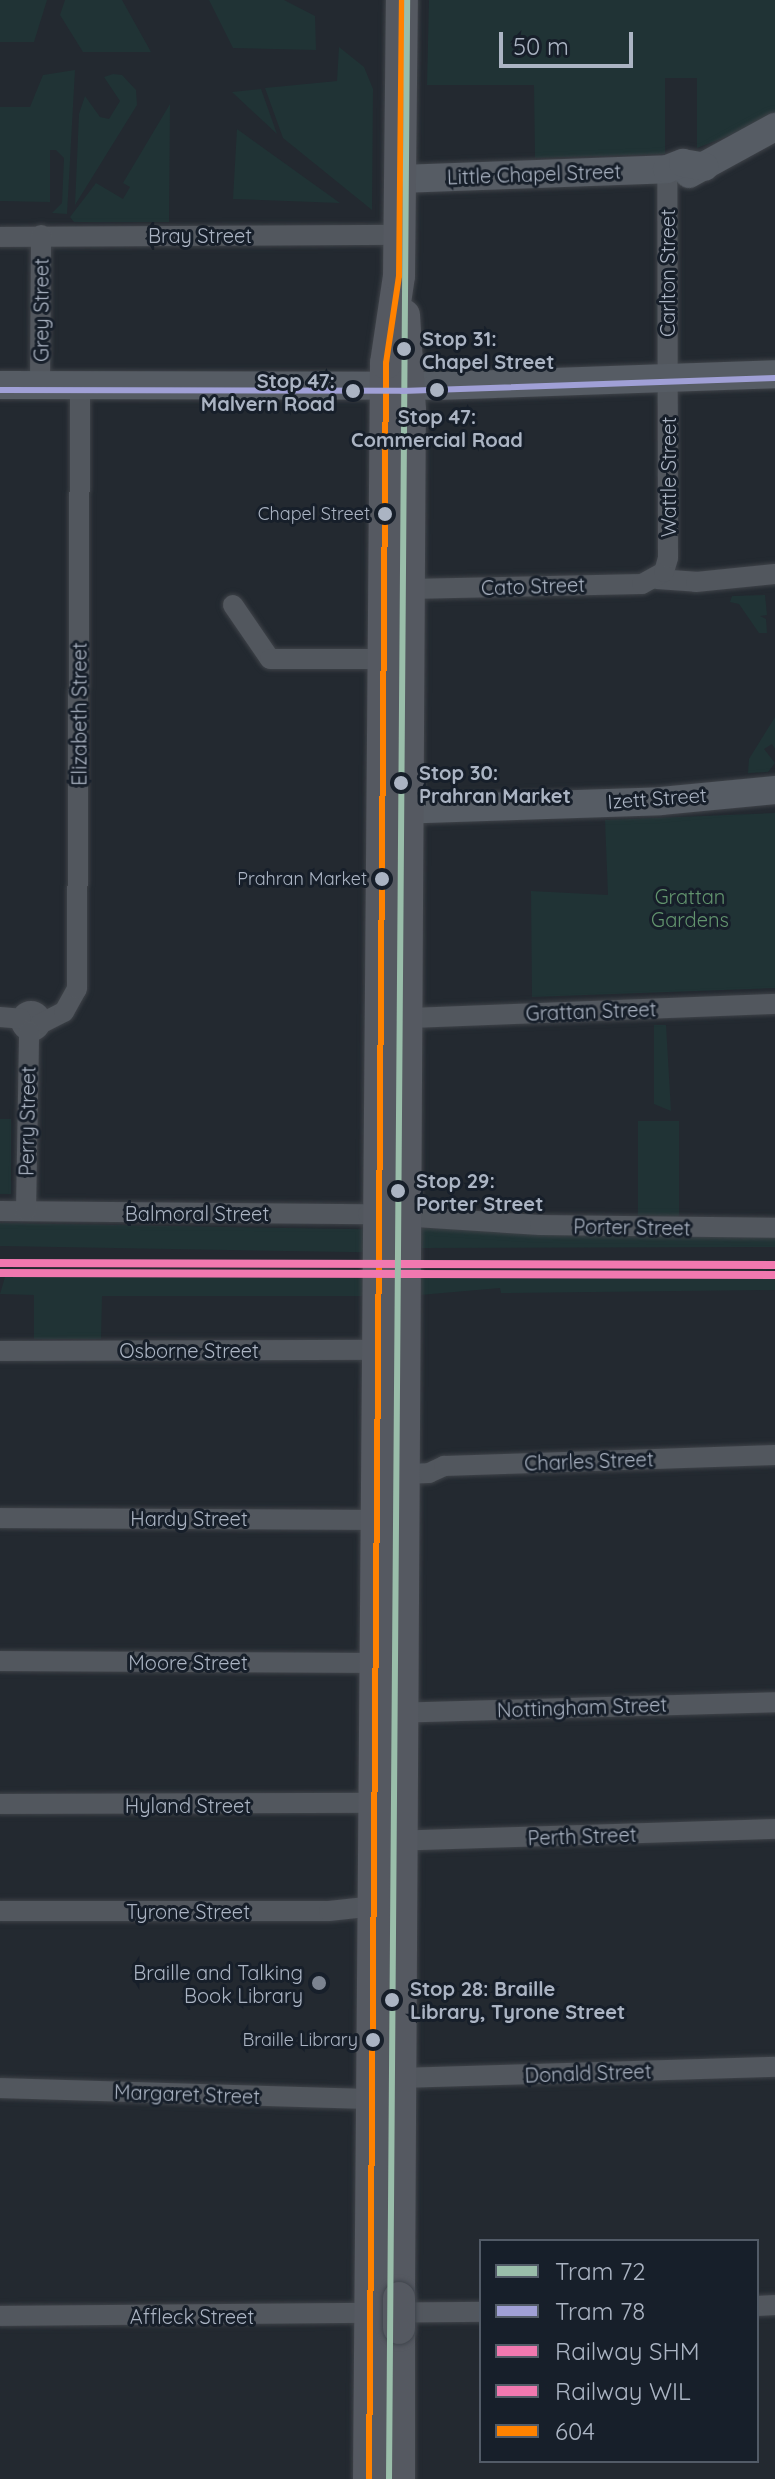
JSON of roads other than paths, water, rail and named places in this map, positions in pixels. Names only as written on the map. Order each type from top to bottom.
[{"type":"main road","points":[[369,2479],[389,2314],[401,2078],[395,1841],[404,1474],[393,1241],[385,659],[398,386],[402,0]]},
{"type":"main road","points":[[398,386],[409,589],[402,810],[408,1018],[393,1241],[379,1350],[375,2099],[399,2479]]},
{"type":"street","name":"Little Chapel Street","points":[[400,179],[667,169],[683,175],[770,133]]},
{"type":"street","name":"Carlton Street","points":[[667,169],[667,378]]},
{"type":"street","name":"Grey Street","points":[[40,386],[41,235]]},
{"type":"street","name":"Bray Street","points":[[0,237],[400,235]]},
{"type":"street","points":[[0,385],[398,386],[775,374]]},
{"type":"street","name":"Wattle Street","points":[[659,577],[668,558],[667,378]]},
{"type":"street","name":"Elizabeth Street","points":[[30,1025],[64,1012],[77,989],[80,386]]},
{"type":"street","name":"Cato Street","points":[[409,589],[642,584],[659,577],[696,582],[775,574]]},
{"type":"street","points":[[233,605],[270,659],[385,659]]},
{"type":"street","name":"Izett Street","points":[[402,810],[661,801],[775,790]]},
{"type":"street","name":"Grattan Street","points":[[408,1018],[775,1004]]},
{"type":"street","points":[[0,1017],[30,1025]]},
{"type":"street","name":"Perry Street","points":[[26,1211],[30,1025]]},
{"type":"street","name":"Balmoral Street","points":[[0,1211],[393,1241]]},
{"type":"street","name":"Porter Street","points":[[393,1241],[775,1228]]},
{"type":"street","name":"Osborne Street","points":[[0,1351],[379,1350]]},
{"type":"street","name":"Charles Street","points":[[404,1474],[429,1473],[444,1466],[775,1455]]},
{"type":"street","name":"Hardy Street","points":[[0,1518],[378,1520]]},
{"type":"street","name":"Moore Street","points":[[0,1661],[375,1663]]},
{"type":"street","name":"Nottingham Street","points":[[396,1713],[775,1702]]},
{"type":"street","name":"Hyland Street","points":[[0,1804],[375,1803]]},
{"type":"street","name":"Perth Street","points":[[395,1841],[775,1829]]},
{"type":"street","name":"Tyrone Street","points":[[0,1911],[329,1911],[375,1906]]},
{"type":"street","name":"Donald Street","points":[[401,2078],[775,2067]]},
{"type":"street","name":"Margaret Street","points":[[0,2088],[375,2099]]},
{"type":"street","name":"Affleck Street","points":[[0,2316],[479,2312]]},
{"type":"tram line","name":"72","points":[[389,2479],[407,0]]},
{"type":"tram line","name":"78","points":[[0,390],[402,391],[775,378]]},
{"type":"rail line","name":"SHM","points":[[0,1263],[775,1265]]},
{"type":"rail line","name":"WIL","points":[[0,1273],[775,1275]]},
{"type":"place","name":"Stop 31: Chapel Street","points":[[404,349]]},
{"type":"place","name":"Stop 47: Commercial Road","points":[[437,390]]},
{"type":"place","name":"Stop 47: Malvern Road","points":[[353,391]]},
{"type":"place","name":"Chapel Street","points":[[385,514]]},
{"type":"place","name":"Stop 30: Prahran Market","points":[[401,783]]},
{"type":"place","name":"Prahran Market","points":[[382,879]]},
{"type":"place","name":"Stop 29: Porter Street","points":[[398,1191]]},
{"type":"place","name":"Braille and Talking Book Library","points":[[319,1983]]},
{"type":"place","name":"Stop 28: Braille Library, Tyrone Street","points":[[392,2000]]},
{"type":"place","name":"Braille Library","points":[[373,2040]]},
{"type":"park label","name":"Grattan Gardens","points":[[690,908]]}]
